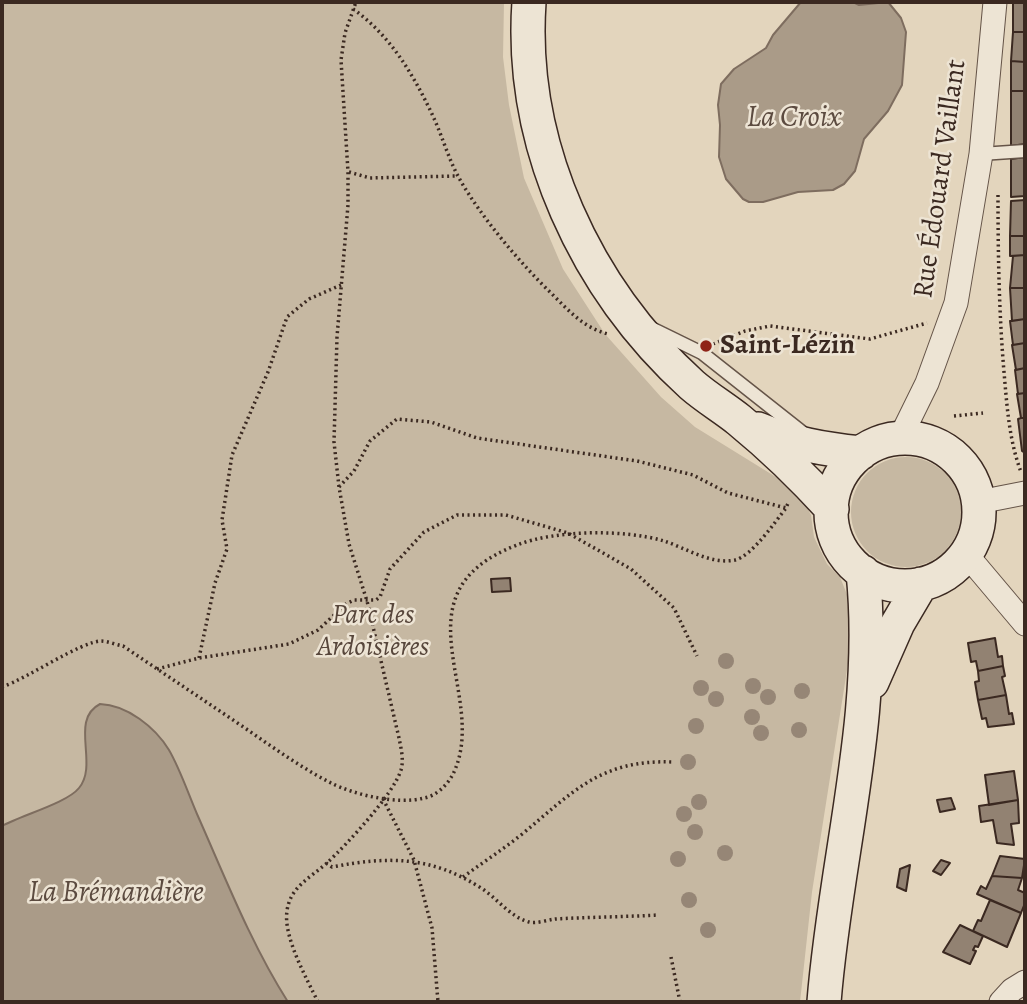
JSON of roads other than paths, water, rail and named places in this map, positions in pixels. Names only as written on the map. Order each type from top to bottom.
[{"type":"main road","points":[[529,2],[528,43],[533,97],[547,155],[582,244],[623,326],[694,387],[740,421],[805,480],[832,509]]},
{"type":"main road","points":[[740,421],[788,441],[861,453]]},
{"type":"main road","points":[[900,438],[931,442],[951,454],[970,475],[979,502],[977,529],[966,554],[946,573],[921,584],[891,584],[863,572],[851,562],[838,542],[833,526],[834,493],[849,464],[875,444],[900,438]]},
{"type":"main road","points":[[824,1002],[829,948],[859,754],[864,700],[868,618],[863,572]]},
{"type":"main road","points":[[864,700],[898,623],[921,584]]},
{"type":"street","name":"Rue Édouard Vaillant","points":[[900,438],[926,383],[956,303],[981,154],[995,2]]},
{"type":"street","points":[[979,502],[1024,493]]},
{"type":"street","points":[[966,554],[1025,624]]},
{"type":"street","points":[[1001,1002],[1012,990],[1025,982]]},
{"type":"lane","points":[[981,154],[1025,151]]},
{"type":"lane","points":[[623,326],[702,353],[824,449]]},
{"type":"water","name":"La Croix","points":[[801,2],[853,2],[859,5],[888,2],[901,18],[906,32],[902,85],[888,111],[864,139],[855,171],[844,184],[833,190],[798,192],[763,202],[749,202],[743,199],[726,179],[719,157],[718,105],[721,84],[734,69],[766,48],[773,35]]},
{"type":"water","name":"La Brémandière","points":[[100,704],[120,708],[139,719],[156,733],[169,750],[250,934],[288,1002],[2,1002],[2,826],[55,804],[79,788],[86,767],[86,720],[91,711]]},
{"type":"place","name":"Saint-Lézin","points":[[706,346]]},
{"type":"park label","name":"Parc des Ardoisières","points":[[373,632]]}]
